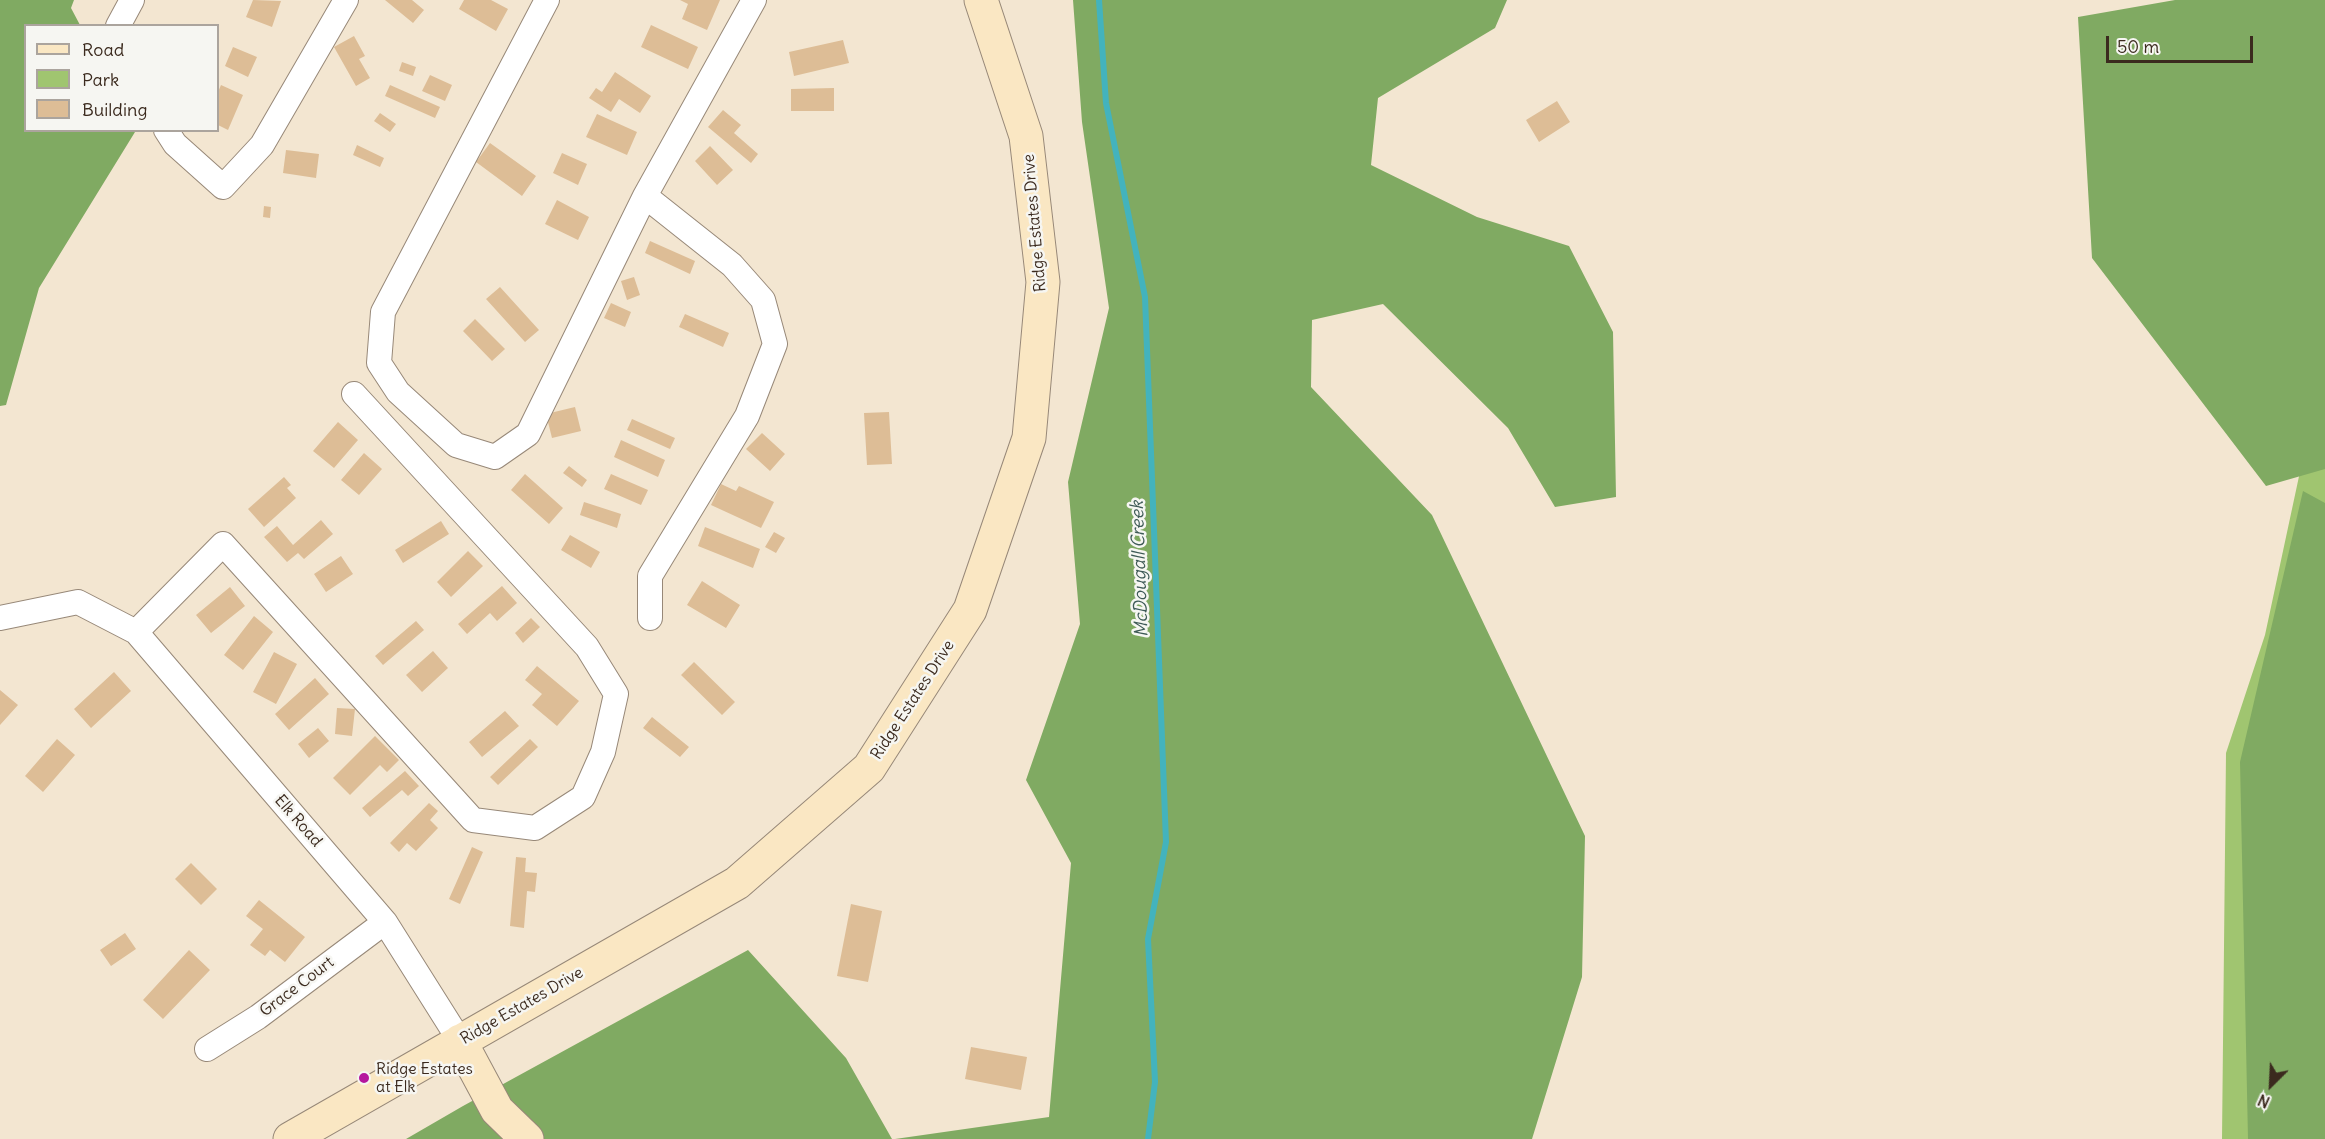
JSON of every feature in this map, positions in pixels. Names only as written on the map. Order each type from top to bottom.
[{"type":"street","points":[[119,24],[132,0]]},
{"type":"street","points":[[167,132],[175,144],[223,187],[262,145],[346,0]]},
{"type":"street","points":[[547,0],[383,312],[378,363],[398,392],[456,446],[495,457],[528,434],[645,196],[754,0]]},
{"type":"street","name":"Ridge Estates Drive","points":[[290,1139],[737,883],[869,768],[970,610],[1029,438],[1043,282],[1026,136],[981,0]]},
{"type":"street","points":[[645,196],[732,265],[763,300],[775,344],[747,416],[650,576],[650,618]]},
{"type":"street","points":[[136,632],[223,544],[473,820],[535,828],[583,797],[603,752],[616,694],[586,647],[354,393]]},
{"type":"street","name":"Elk Road","points":[[0,618],[78,602],[136,632],[385,922],[460,1041],[497,1110],[527,1139]]},
{"type":"street","name":"Grace Court","points":[[207,1049],[258,1017],[385,922]]},
{"type":"green space","points":[[0,0],[74,0],[71,8],[79,24],[24,24],[24,132],[135,132],[39,288],[6,405],[0,406]]},
{"type":"green space","points":[[1073,0],[1507,0],[1495,28],[1378,98],[1371,165],[1477,217],[1569,246],[1613,332],[1616,497],[1555,507],[1508,428],[1383,304],[1312,320],[1311,387],[1432,515],[1585,836],[1582,977],[1532,1139],[895,1139],[1049,1117],[1071,863],[1026,780],[1080,624],[1068,482],[1109,308],[1082,122]]},
{"type":"green space","points":[[2175,0],[2325,0],[2325,469],[2266,486],[2092,258],[2078,17]]},
{"type":"green space","points":[[2325,355],[2325,1139],[2222,1139],[2226,753],[2265,635]]},
{"type":"green space","points":[[2303,491],[2325,503],[2325,1139],[2248,1139],[2240,762]]},
{"type":"green space","points":[[748,950],[846,1058],[892,1139],[406,1139],[463,1106]]},
{"type":"building","points":[[253,0],[281,1],[272,27],[246,17]]},
{"type":"building","points":[[385,0],[412,0],[424,10],[413,23]]},
{"type":"building","points":[[464,0],[491,0],[508,9],[496,31],[459,9]]},
{"type":"building","points":[[680,0],[720,0],[707,30],[682,19],[688,4]]},
{"type":"building","points":[[651,25],[698,47],[688,69],[641,47]]},
{"type":"building","points":[[354,36],[365,56],[359,59],[370,78],[356,86],[334,47]]},
{"type":"building","points":[[843,40],[849,63],[794,76],[789,52]]},
{"type":"building","points":[[233,47],[257,57],[248,77],[225,66]]},
{"type":"building","points":[[402,62],[416,67],[413,76],[399,71]]},
{"type":"building","points":[[615,72],[651,96],[640,113],[619,99],[611,112],[589,98],[596,88],[602,92]]},
{"type":"building","points":[[430,75],[452,85],[445,101],[422,91]]},
{"type":"building","points":[[221,85],[243,95],[228,130],[219,126]]},
{"type":"building","points":[[390,85],[440,107],[435,118],[385,96]]},
{"type":"building","points":[[834,88],[834,111],[791,111],[791,89]]},
{"type":"building","points":[[1557,101],[1570,122],[1539,142],[1526,120]]},
{"type":"building","points":[[723,110],[741,125],[734,133],[758,154],[751,163],[708,127]]},
{"type":"building","points":[[380,113],[396,124],[390,132],[374,121]]},
{"type":"building","points":[[597,114],[637,132],[627,155],[586,137]]},
{"type":"building","points":[[490,143],[536,176],[522,196],[476,162]]},
{"type":"building","points":[[357,145],[384,158],[380,167],[353,155]]},
{"type":"building","points":[[710,146],[733,170],[717,185],[695,161]]},
{"type":"building","points":[[286,150],[319,154],[316,178],[283,173]]},
{"type":"building","points":[[562,153],[587,164],[578,185],[553,173]]},
{"type":"building","points":[[557,200],[589,217],[578,240],[545,224]]},
{"type":"building","points":[[264,206],[271,207],[270,218],[263,217]]},
{"type":"building","points":[[650,241],[695,261],[690,274],[645,253]]},
{"type":"building","points":[[634,277],[640,295],[627,300],[621,281]]},
{"type":"building","points":[[500,287],[539,330],[525,342],[486,299]]},
{"type":"building","points":[[611,303],[631,312],[625,327],[604,318]]},
{"type":"building","points":[[685,314],[729,333],[723,347],[679,327]]},
{"type":"building","points":[[475,319],[505,349],[492,361],[463,331]]},
{"type":"building","points":[[575,407],[581,431],[552,438],[546,414]]},
{"type":"building","points":[[889,412],[892,464],[867,465],[864,413]]},
{"type":"building","points":[[632,419],[675,438],[670,449],[627,430]]},
{"type":"building","points":[[338,422],[358,440],[334,468],[313,451]]},
{"type":"building","points":[[762,433],[785,454],[770,471],[746,449]]},
{"type":"building","points":[[621,440],[665,460],[658,477],[614,457]]},
{"type":"building","points":[[364,453],[382,469],[359,495],[341,480]]},
{"type":"building","points":[[569,466],[587,480],[582,487],[563,473]]},
{"type":"building","points":[[525,474],[563,508],[549,524],[511,490]]},
{"type":"building","points":[[611,474],[648,490],[641,505],[604,489]]},
{"type":"building","points":[[284,477],[291,485],[287,488],[296,498],[264,527],[248,509]]},
{"type":"building","points":[[721,484],[736,491],[739,486],[774,502],[761,528],[711,505]]},
{"type":"building","points":[[584,502],[621,514],[617,528],[580,515]]},
{"type":"building","points":[[321,520],[333,534],[304,559],[298,553],[287,562],[264,537],[277,526],[293,545]]},
{"type":"building","points":[[441,521],[449,534],[403,563],[395,550]]},
{"type":"building","points":[[705,527],[760,549],[753,568],[698,546]]},
{"type":"building","points":[[774,532],[785,538],[776,553],[765,547]]},
{"type":"building","points":[[570,535],[600,552],[591,568],[561,550]]},
{"type":"building","points":[[468,551],[483,566],[451,597],[437,582]]},
{"type":"building","points":[[341,556],[353,574],[326,592],[314,574]]},
{"type":"building","points":[[702,581],[740,605],[726,628],[687,605]]},
{"type":"building","points":[[502,586],[517,603],[497,621],[490,613],[467,634],[458,624]]},
{"type":"building","points":[[230,587],[245,606],[211,633],[196,615]]},
{"type":"building","points":[[254,616],[273,632],[243,670],[224,655]]},
{"type":"building","points":[[531,618],[540,627],[523,643],[515,633]]},
{"type":"building","points":[[416,621],[424,630],[383,665],[375,656]]},
{"type":"building","points":[[433,651],[448,668],[422,692],[406,675]]},
{"type":"building","points":[[274,652],[297,664],[276,704],[253,692]]},
{"type":"building","points":[[694,662],[735,702],[722,715],[681,675]]},
{"type":"building","points":[[537,666],[579,701],[557,726],[532,705],[542,694],[525,680]]},
{"type":"building","points":[[114,672],[131,691],[91,728],[74,709]]},
{"type":"building","points":[[315,678],[329,694],[289,730],[275,714]]},
{"type":"building","points":[[0,690],[18,705],[0,725]]},
{"type":"building","points":[[337,708],[355,709],[352,736],[335,734]]},
{"type":"building","points":[[505,711],[519,726],[482,757],[469,742]]},
{"type":"building","points":[[652,717],[689,747],[680,757],[643,728]]},
{"type":"building","points":[[318,728],[329,741],[309,758],[298,744]]},
{"type":"building","points":[[375,736],[399,760],[387,772],[380,765],[350,795],[333,778]]},
{"type":"building","points":[[57,739],[75,755],[43,792],[25,776]]},
{"type":"building","points":[[530,739],[538,747],[498,785],[490,777]]},
{"type":"building","points":[[405,771],[419,786],[408,796],[402,790],[370,817],[362,808]]},
{"type":"building","points":[[429,803],[438,811],[430,820],[438,828],[416,851],[407,843],[399,852],[390,843]]},
{"type":"building","points":[[472,847],[483,852],[460,904],[449,899]]},
{"type":"building","points":[[516,857],[526,858],[525,872],[537,873],[535,892],[527,891],[524,928],[510,926]]},
{"type":"building","points":[[191,863],[217,889],[201,905],[175,879]]},
{"type":"building","points":[[259,900],[305,937],[285,962],[270,950],[265,956],[250,945],[263,929],[246,916]]},
{"type":"building","points":[[851,904],[882,911],[868,982],[837,976]]},
{"type":"building","points":[[125,933],[136,949],[111,966],[100,950]]},
{"type":"building","points":[[189,950],[210,970],[163,1019],[143,1000]]},
{"type":"building","points":[[971,1047],[1027,1057],[1021,1090],[965,1079]]},
{"type":"waterway","name":"McDougall Creek","points":[[1099,0],[1106,103],[1145,297],[1166,842],[1148,939],[1155,1082],[1148,1139]]},
{"type":"place","name":"Ridge Estates at Elk","points":[[364,1078]]}]
